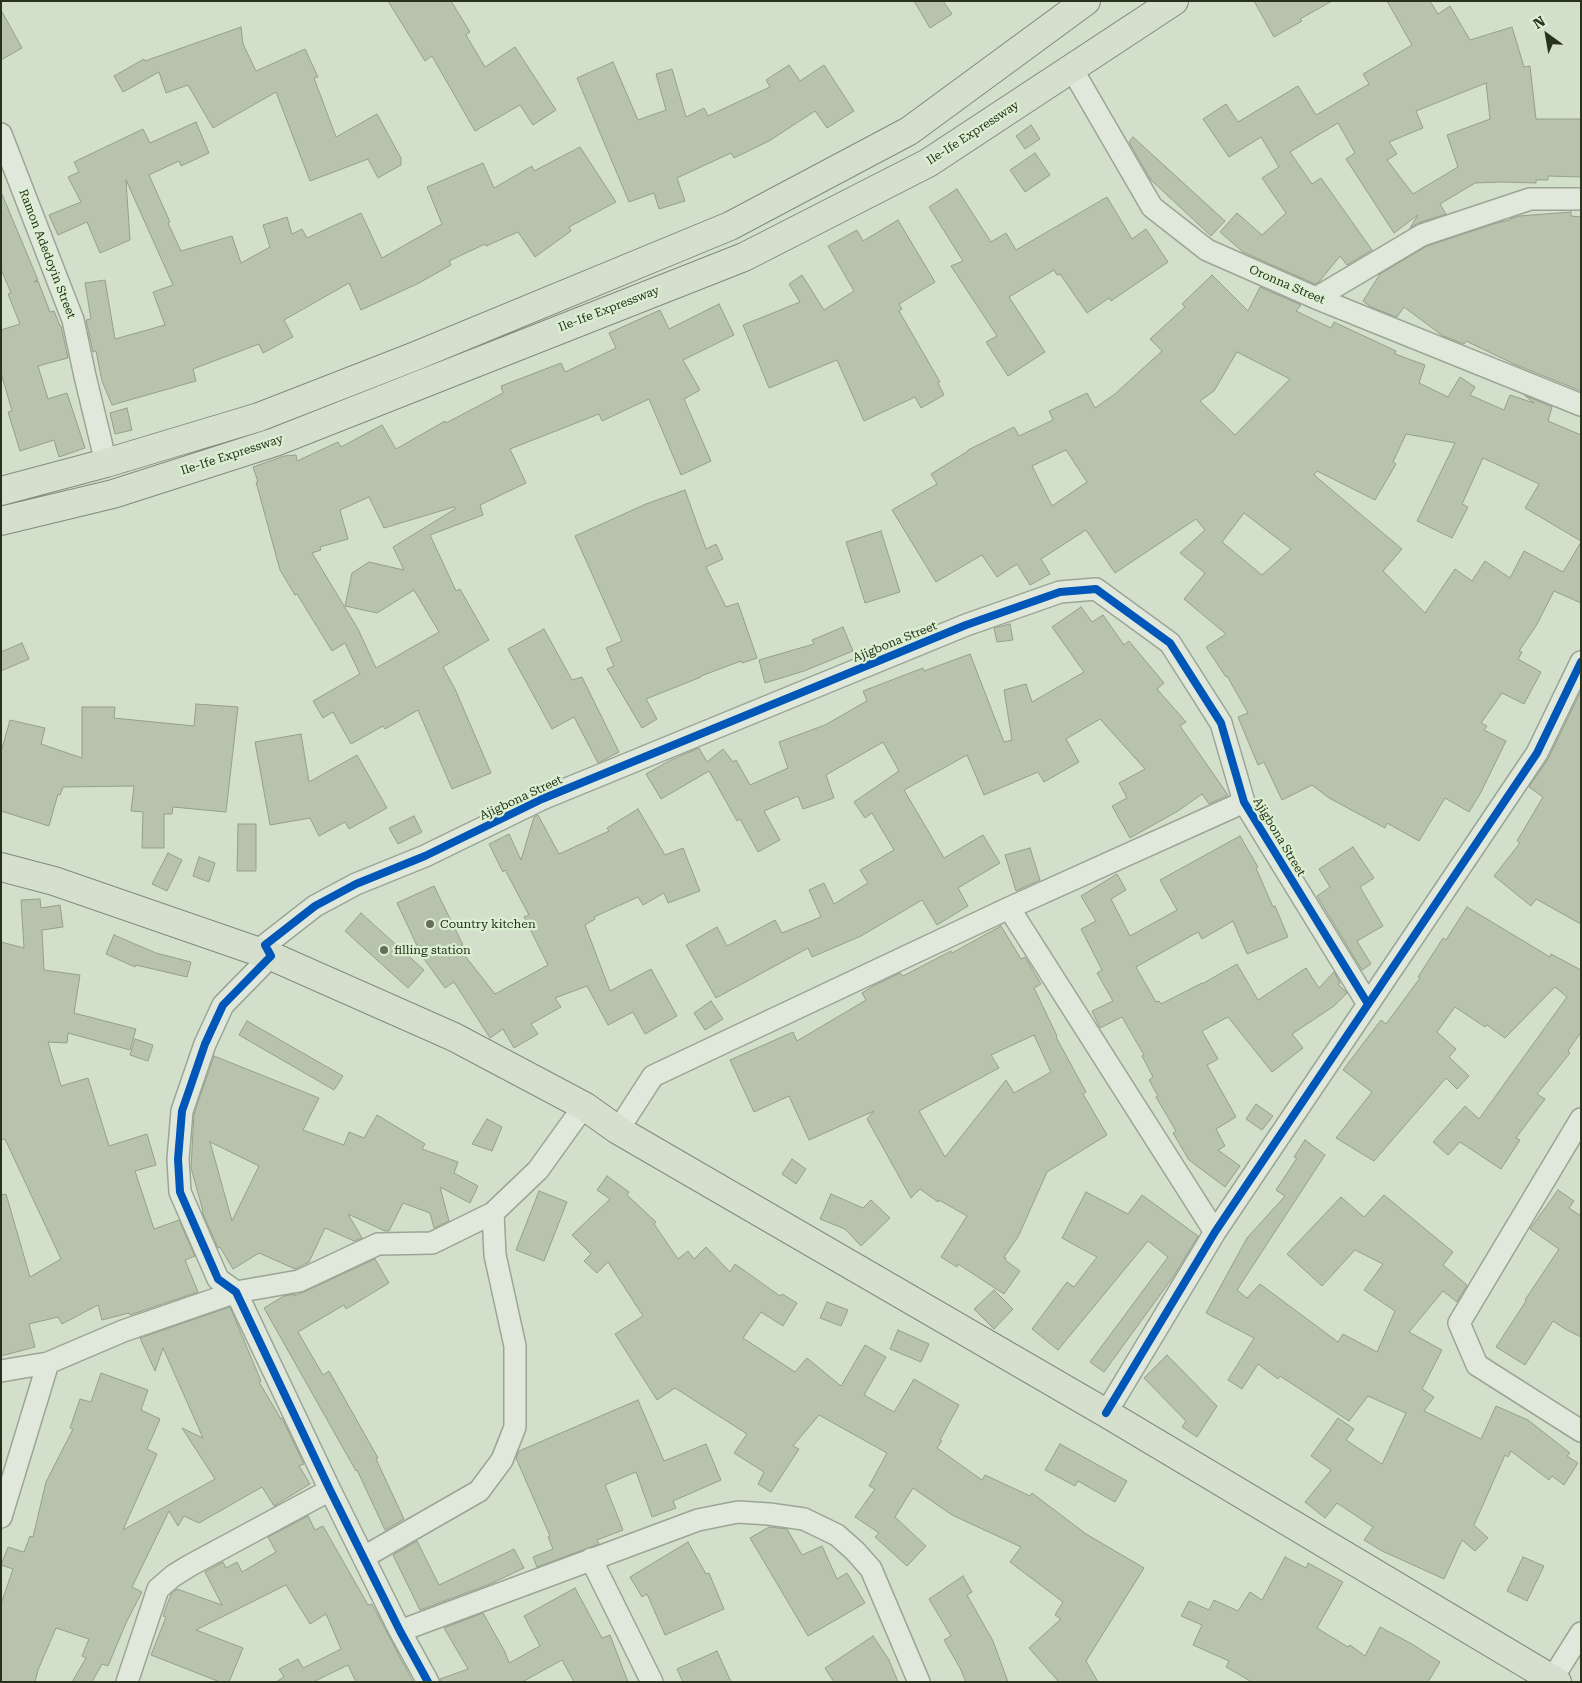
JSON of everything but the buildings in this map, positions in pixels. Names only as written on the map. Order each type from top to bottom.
[{"type":"main road","points":[[1,491],[106,463],[259,417],[413,357],[730,226],[909,131],[1086,1]]},
{"type":"main road","name":"Ile-Ife Expressway","points":[[1,522],[113,494],[275,442],[744,257],[928,163],[1174,1]]},
{"type":"main road","points":[[1,867],[54,881],[271,956],[454,1037],[584,1106],[618,1130],[1106,1413],[1552,1681]]},
{"type":"street","name":"Oronna Street","points":[[1072,69],[1152,207],[1207,250],[1316,298],[1581,405]]},
{"type":"street","name":"Ramon Adedoyin Street","points":[[1,134],[73,320],[106,463]]},
{"type":"street","points":[[1316,298],[1422,235],[1530,199],[1581,199]]},
{"type":"street","name":"Ajigbona Street","points":[[271,956],[265,945],[315,906],[356,884],[425,856],[551,795],[966,625],[1060,592],[1096,589],[1170,643],[1221,723],[1244,802],[1368,1004]]},
{"type":"street","points":[[1106,1413],[1215,1232],[1537,753],[1581,662]]},
{"type":"street","points":[[618,1130],[653,1076],[1009,908],[1244,802]]},
{"type":"street","points":[[1009,908],[1215,1232]]},
{"type":"street","points":[[271,956],[223,1005],[205,1044],[182,1112],[178,1159],[180,1192],[218,1279],[236,1292],[330,1490],[400,1631],[428,1682]]},
{"type":"street","points":[[1,1371],[48,1363],[123,1332],[236,1292],[299,1281],[378,1244],[432,1243],[493,1213],[538,1170],[584,1106]]},
{"type":"street","points":[[1581,1119],[1459,1323],[1477,1365],[1581,1431]]},
{"type":"street","points":[[364,1557],[479,1491],[502,1460],[515,1427],[515,1346],[495,1255],[493,1213]]},
{"type":"street","points":[[1,1517],[48,1363]]},
{"type":"street","points":[[127,1682],[158,1589],[173,1576],[189,1566],[330,1490]]},
{"type":"street","points":[[400,1631],[698,1520],[738,1512],[769,1514],[804,1519],[837,1535],[855,1551],[871,1569],[919,1682]]},
{"type":"street","points":[[591,1560],[652,1682]]},
{"type":"street","points":[[1552,1681],[1581,1632]]},
{"type":"cycle path","points":[[428,1682],[400,1631],[330,1490],[236,1292],[218,1279],[180,1192],[178,1159],[182,1111],[205,1044],[223,1005],[271,956],[265,945],[315,906],[356,884],[425,856],[542,799],[966,625],[1060,592],[1096,589],[1170,643],[1221,723],[1244,802],[1368,1004]]},
{"type":"cycle path","points":[[1106,1413],[1215,1232],[1537,753],[1581,662]]},
{"type":"place","name":"Country kitchen","points":[[430,924]]},
{"type":"place","name":"filling station","points":[[384,950]]}]
